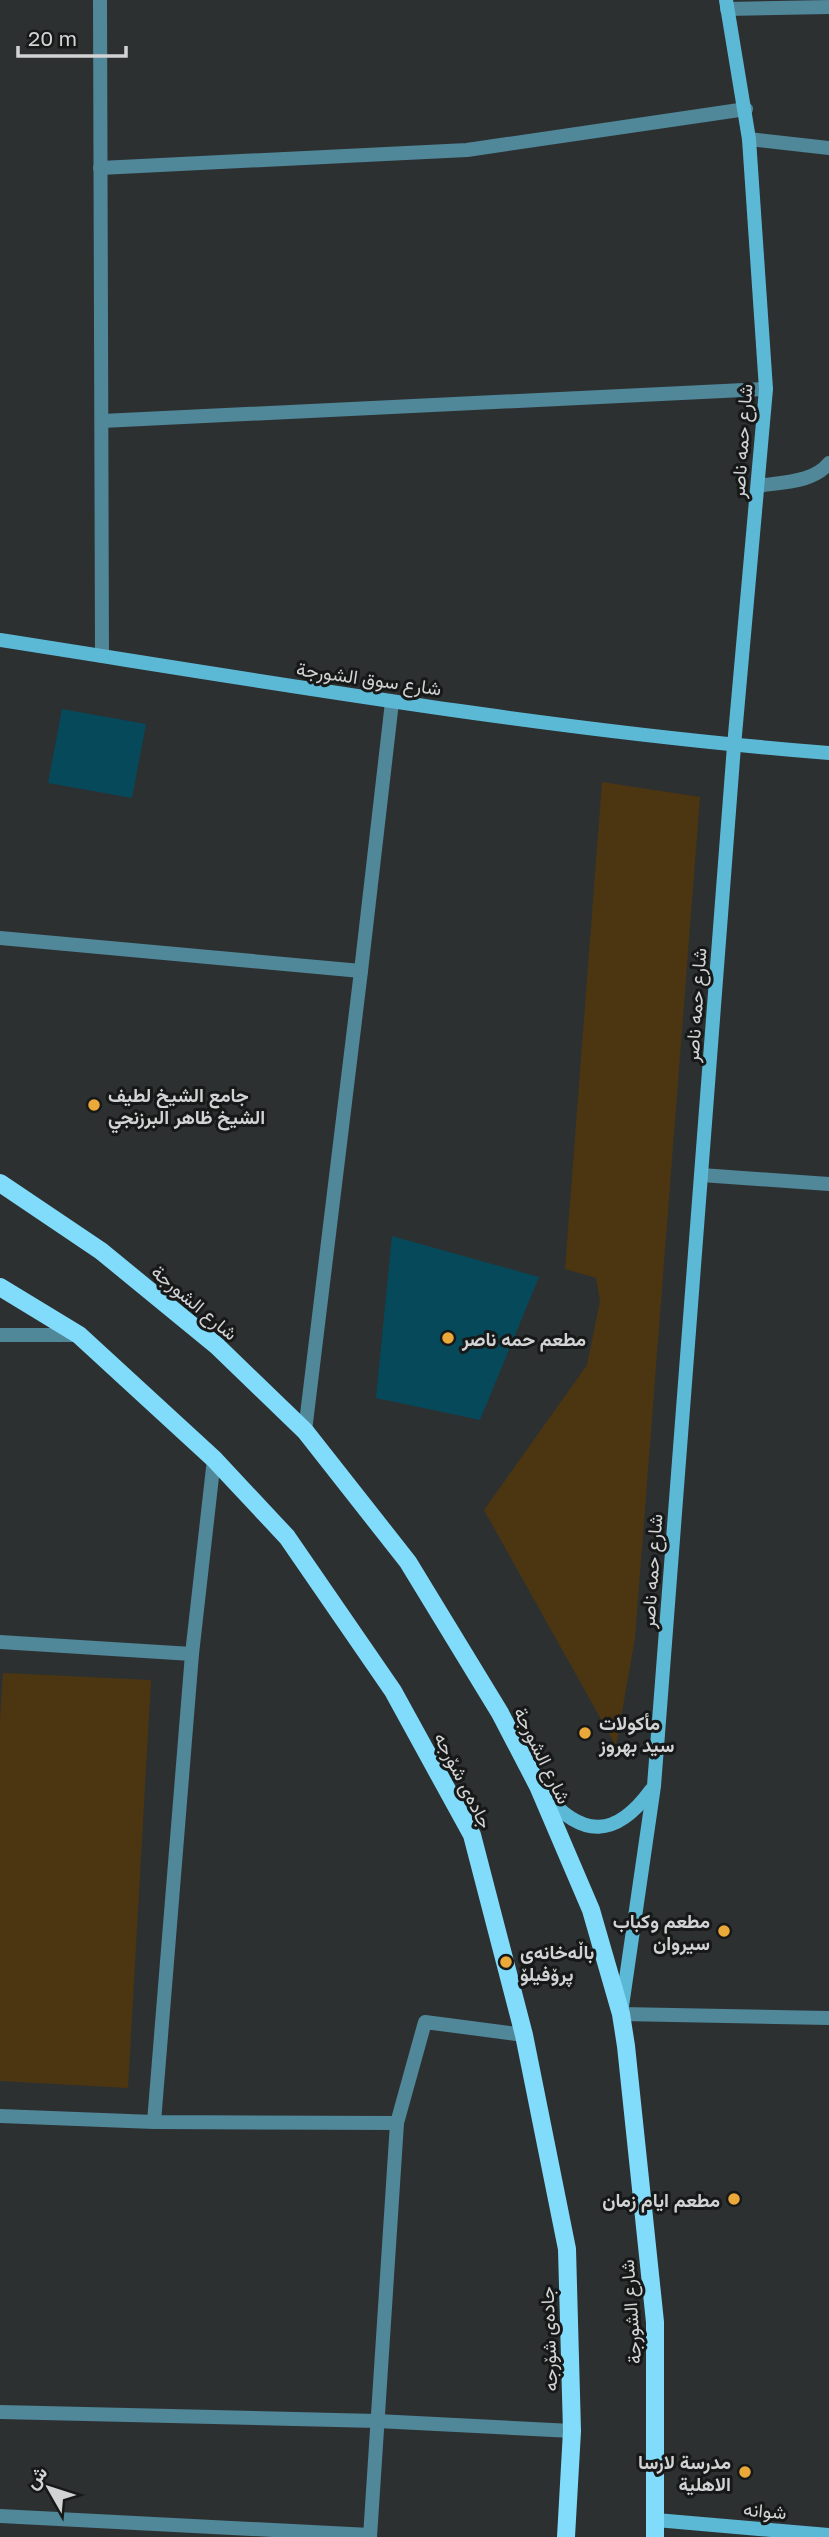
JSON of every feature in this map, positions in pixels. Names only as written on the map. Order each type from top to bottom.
[{"type":"main road","name":"شارع الشورجة","points":[[0,1183],[101,1251],[217,1346],[305,1431],[408,1562],[500,1713],[538,1786],[591,1910],[621,2014],[654,2322],[656,2529]]},
{"type":"main road","name":"جادەی شۆرجە","points":[[0,1287],[79,1335],[214,1459],[287,1537],[393,1691],[472,1835],[524,2035],[567,2249],[572,2431],[566,2537]]},
{"type":"street","points":[[100,0],[102,656]]},
{"type":"street","points":[[727,4],[829,7]]},
{"type":"street","name":"شارع حمه ناصر","points":[[621,2014],[654,1786],[734,746],[766,389],[749,139],[727,4]]},
{"type":"street","points":[[100,168],[467,150],[746,110]]},
{"type":"street","points":[[749,139],[829,148]]},
{"type":"street","points":[[102,421],[766,389]]},
{"type":"street","points":[[758,486],[803,479],[825,468],[829,463]]},
{"type":"street","name":"شارع سوق الشورجة","points":[[0,640],[391,702],[734,746],[829,753]]},
{"type":"street","points":[[305,1431],[391,702]]},
{"type":"street","points":[[0,938],[361,971]]},
{"type":"street","points":[[701,1175],[829,1184]]},
{"type":"street","points":[[0,1335],[79,1335]]},
{"type":"street","points":[[154,2122],[192,1654],[214,1459]]},
{"type":"street","points":[[0,1642],[192,1654]]},
{"type":"street","points":[[538,1786],[564,1813],[580,1823],[598,1827],[624,1819],[641,1804],[654,1786]]},
{"type":"street","points":[[621,2014],[829,2018]]},
{"type":"street","points":[[0,2516],[370,2536],[397,2123],[425,2022],[524,2035]]},
{"type":"street","points":[[0,2116],[154,2122],[397,2123]]},
{"type":"street","points":[[0,2412],[377,2421],[572,2431]]},
{"type":"street","name":"شوانە","points":[[656,2529],[829,2535]]},
{"type":"shaded area","points":[[602,782],[700,797],[635,1638],[616,1746],[484,1510],[587,1365],[600,1301],[596,1278],[565,1269]]},
{"type":"shaded area","points":[[3,1673],[151,1680],[128,2088],[0,2081],[0,1720]]},
{"type":"building","points":[[62,709],[146,724],[132,798],[48,783]]},
{"type":"building","name":"مطعم حمه ناصر","points":[[392,1236],[539,1277],[480,1420],[376,1398]]},
{"type":"place","name":"جامع الشيخ لطيف الشيخ ظاهر البرزنجي","points":[[94,1105]]},
{"type":"place","name":"مطعم حمه ناصر","points":[[448,1338]]},
{"type":"place","name":"مأكولات سيد بهروز","points":[[585,1733]]},
{"type":"place","name":"مطعم وكباب سيروان","points":[[724,1931]]},
{"type":"place","name":"باڵەخانەی پرۆفیلۆ","points":[[506,1962]]},
{"type":"place","name":"مطعم ايام زمان","points":[[734,2199]]},
{"type":"place","name":"مدرسة لارسا الاهلية","points":[[745,2472]]}]
